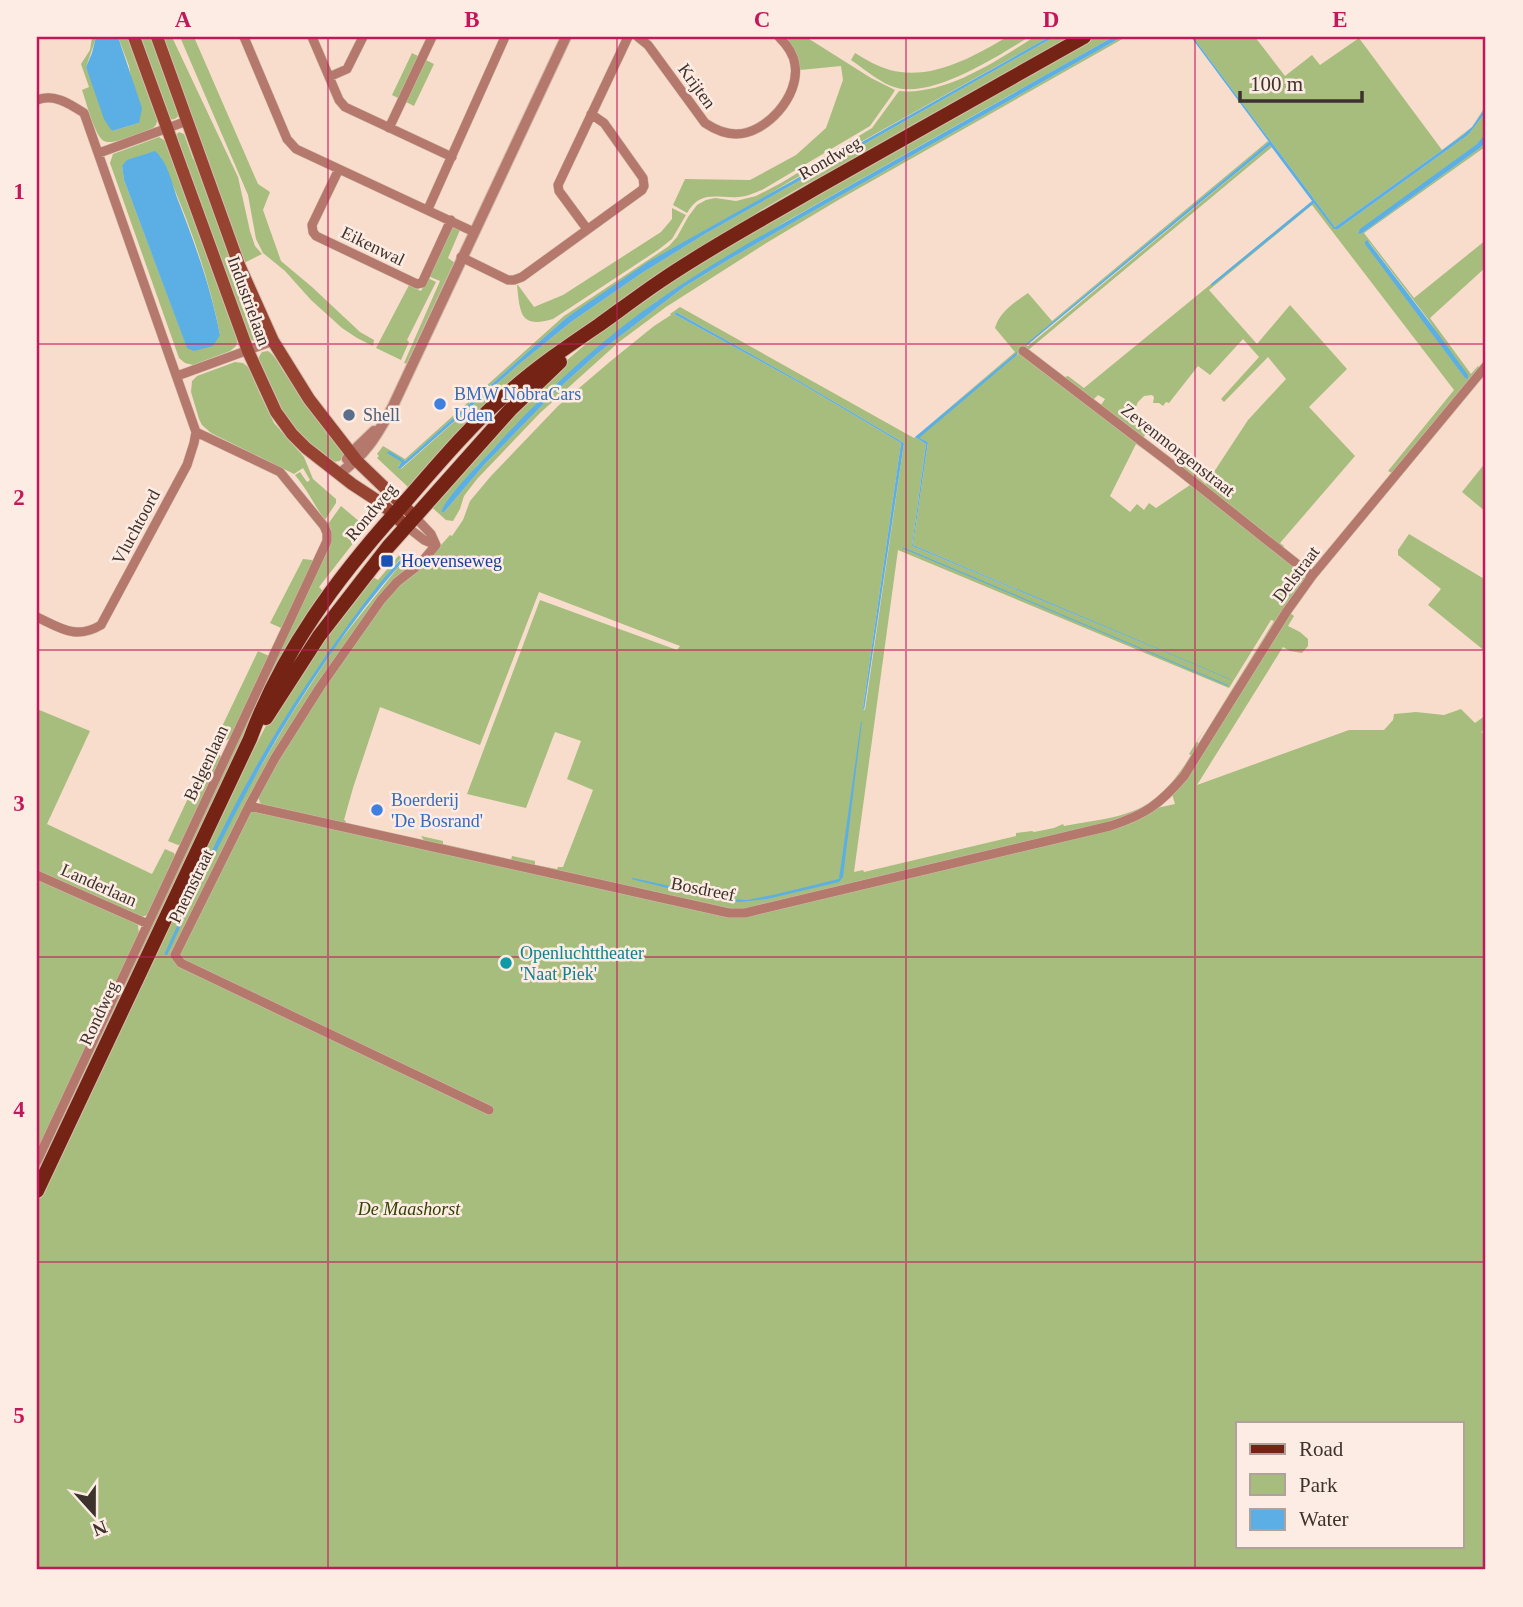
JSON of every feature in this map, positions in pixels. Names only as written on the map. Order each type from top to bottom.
[{"type":"main road","name":"Industrielaan","points":[[134,37],[248,351],[276,412],[306,448],[381,503],[398,510]]},
{"type":"main road","name":"Industrielaan","points":[[157,37],[239,265],[273,341],[309,399],[354,457],[410,521]]},
{"type":"main road","name":"Rondweg","points":[[37,1191],[271,690],[310,620],[398,510],[509,392],[551,358],[664,279],[734,235],[1084,37]]},
{"type":"main road","name":"Rondweg","points":[[250,739],[319,636],[410,521],[510,410],[602,323]]},
{"type":"street","points":[[244,37],[287,139],[296,149],[474,232]]},
{"type":"street","points":[[312,37],[339,100],[345,107],[452,157]]},
{"type":"street","points":[[329,77],[347,69],[363,37]]},
{"type":"street","points":[[389,128],[432,37]]},
{"type":"street","points":[[428,209],[505,37]]},
{"type":"street","points":[[340,474],[378,434],[566,37]]},
{"type":"street","points":[[587,229],[559,191],[558,185],[628,37]]},
{"type":"street","name":"Krijten","points":[[638,37],[648,45],[705,123],[713,129],[737,134],[762,126],[773,117],[790,94],[795,81],[795,66],[787,45],[779,37]]},
{"type":"street","points":[[37,100],[55,98],[84,113],[196,432]]},
{"type":"street","points":[[461,257],[508,280],[514,280],[522,277],[642,190],[645,183],[643,178],[604,123],[591,114]]},
{"type":"street","points":[[99,153],[187,121]]},
{"type":"street","name":"Eikenwal","points":[[339,169],[312,225],[313,232],[316,236],[416,284],[422,283],[451,220]]},
{"type":"street","points":[[177,376],[273,341]]},
{"type":"street","name":"Zevenmorgenstraat","points":[[1023,351],[1312,576]]},
{"type":"street","name":"Delstraat","points":[[1148,811],[1170,793],[1184,776],[1287,611],[1312,576],[1486,366]]},
{"type":"street","name":"Vluchtoord","points":[[37,617],[72,632],[82,633],[101,625],[187,465],[196,432]]},
{"type":"street","name":"Belgenlaan","points":[[37,1161],[327,541],[324,526],[281,472],[196,432]]},
{"type":"street","name":"Pnemstraat","points":[[410,521],[424,540],[436,545],[420,564],[397,582],[381,600],[320,687],[275,758],[249,806],[175,955],[181,963],[489,1110]]},
{"type":"street","name":"Bosdreef","points":[[249,806],[729,913],[745,913],[1110,826],[1148,811]]},
{"type":"street","name":"Landerlaan","points":[[37,875],[148,924]]},
{"type":"green space","points":[[92,37],[96,37],[86,67],[112,131],[139,123],[129,66],[118,37],[130,37],[158,118],[153,128],[114,142],[101,138],[82,90],[89,87],[81,64],[90,50]]},
{"type":"green space","points":[[138,37],[153,37],[179,115],[174,119],[169,118]]},
{"type":"green space","points":[[162,37],[172,37],[238,177],[250,231],[255,246],[262,254],[244,263]]},
{"type":"green space","points":[[180,37],[194,37],[258,184],[270,192],[263,210],[281,261],[360,332],[374,340],[373,346],[342,328],[263,253],[256,239],[248,195]]},
{"type":"green space","points":[[783,37],[806,37],[895,90],[870,126],[762,190],[739,197],[704,198],[687,213],[673,205],[685,179],[750,180],[796,155],[826,128],[843,80],[841,66],[800,70],[797,59]]},
{"type":"green space","points":[[1007,37],[1029,37],[969,72],[918,89],[889,85],[851,60],[855,53],[890,70],[905,73],[936,70],[966,59]]},
{"type":"green space","points":[[1034,37],[1049,37],[789,182],[566,318],[405,461],[388,453],[403,462],[398,466],[401,469],[571,322],[642,273],[705,234],[1054,37],[1075,37],[837,172],[806,184],[761,210],[464,427],[408,487],[377,458],[383,446],[405,459],[564,316],[669,246],[697,205],[715,198],[736,201],[756,196],[872,128],[899,91],[934,88],[970,75]]},
{"type":"green space","points":[[1094,37],[1113,37],[785,222],[657,301],[596,349],[548,392],[477,466],[441,512],[446,510],[484,465],[557,390],[597,354],[684,287],[801,218],[1126,37],[840,199],[666,307],[619,342],[540,413],[477,479],[464,496],[453,521],[446,520],[428,504],[552,373],[608,325],[665,283]]},
{"type":"green space","points":[[1193,37],[1255,37],[1285,76],[1312,55],[1320,65],[1359,38],[1442,150],[1472,127],[1463,135],[1335,227]]},
{"type":"green space","points":[[412,53],[434,64],[414,106],[392,95]]},
{"type":"green space","points":[[1486,112],[1486,133],[1480,142],[1358,232],[1361,234],[1486,142],[1485,147],[1364,233],[1414,298],[1486,240],[1486,267],[1430,318],[1471,374],[1478,366],[1481,369],[1394,474],[1388,471],[1454,390],[1312,205],[1209,290],[1257,344],[1290,305],[1347,369],[1309,407],[1355,456],[1280,543],[1284,546],[1282,549],[1178,467],[1178,460],[1206,484],[1248,420],[1286,379],[1268,357],[1224,402],[1221,399],[1259,357],[1243,339],[1210,375],[1198,366],[1169,403],[1166,402],[1163,406],[1153,403],[1152,395],[1144,396],[1135,409],[1136,418],[1139,420],[1138,427],[1146,434],[1142,439],[1102,410],[1101,405],[1105,399],[1098,395],[1092,401],[1062,378],[1068,376],[1084,388],[1310,203],[1211,285],[1314,202],[1334,228],[1338,229],[1468,135]],"holes":[[[1369,242],[1428,319],[1466,379],[1366,244]]]},
{"type":"green space","points":[[179,132],[184,134],[193,159],[199,164],[264,334],[257,342],[249,339],[175,136]]},
{"type":"green space","points":[[159,137],[167,142],[238,339],[236,346],[230,351],[193,365],[179,358],[110,163],[113,154]],"holes":[[[160,156],[203,266],[220,335],[187,347],[124,180],[122,166]]]},
{"type":"green space","name":"De Maashorst","points":[[1269,142],[1026,346],[1270,145],[1272,147],[1027,351],[1022,352],[1175,469],[1174,471],[1136,444],[1110,496],[1130,512],[1137,504],[1144,510],[1149,503],[1156,508],[1190,485],[1180,474],[1304,572],[1306,579],[1184,771],[1168,791],[1143,811],[1175,804],[1172,794],[1191,771],[1290,613],[1294,616],[1288,626],[1308,639],[1308,646],[1302,653],[1283,647],[1197,785],[1349,730],[1384,730],[1393,720],[1394,714],[1416,712],[1444,715],[1461,709],[1475,723],[1486,715],[1486,733],[1481,731],[1486,738],[1486,1570],[37,1570],[37,877],[115,912],[138,925],[139,934],[146,936],[330,545],[332,536],[328,524],[341,506],[360,522],[359,525],[365,525],[319,587],[323,591],[273,680],[150,939],[158,943],[174,915],[199,855],[274,710],[311,654],[373,577],[378,580],[400,554],[412,566],[377,603],[333,663],[247,804],[423,845],[466,852],[425,842],[421,836],[505,859],[511,860],[512,856],[535,861],[535,865],[557,869],[563,867],[593,790],[567,779],[581,741],[555,732],[526,808],[467,794],[540,600],[677,650],[680,646],[539,592],[480,745],[380,707],[344,824],[266,807],[260,803],[258,796],[301,722],[361,633],[394,590],[452,536],[463,520],[470,501],[491,476],[558,406],[680,307],[926,444],[912,546],[1231,680],[913,545],[928,442],[918,438],[1018,354],[922,431],[1015,352],[995,328],[1008,308],[1028,293],[1052,321]],"holes":[[[676,312],[801,382],[904,443],[865,710],[863,708],[901,443],[800,383],[674,314]],[[902,547],[903,547],[1228,686]],[[898,550],[1229,688],[1271,620],[1274,621],[1199,743],[1197,742],[1206,727],[1189,754],[1191,755],[1166,788],[1143,807],[1108,818],[1016,833],[1016,836],[864,872],[854,872]],[[400,559],[403,561],[335,647],[238,802],[260,760],[304,690],[350,623]]]},
{"type":"green space","points":[[672,208],[686,215],[672,239],[658,250],[553,319],[534,322],[524,316],[519,304],[517,285],[534,307],[563,295],[661,232],[672,219]]},
{"type":"green space","points":[[455,227],[460,230],[448,258],[455,263],[408,364],[404,363],[440,281],[428,276],[451,229]]},
{"type":"green space","points":[[428,278],[436,282],[407,340],[409,342],[401,360],[376,348],[409,285],[421,291]]},
{"type":"green space","points":[[268,351],[294,382],[344,454],[340,461],[332,462],[317,450],[294,429],[283,413],[257,360],[262,352]]},
{"type":"green space","points":[[235,362],[243,363],[249,368],[274,423],[304,457],[313,479],[336,499],[325,520],[295,475],[300,472],[307,482],[310,480],[303,468],[294,474],[211,433],[202,425],[191,392],[192,381],[197,376]]},
{"type":"green space","points":[[1486,462],[1486,512],[1462,492]]},
{"type":"green space","points":[[1409,534],[1486,580],[1486,652],[1428,605],[1441,589],[1398,555],[1398,550]]},
{"type":"green space","points":[[303,559],[314,562],[281,628],[270,623]]},
{"type":"green space","points":[[258,651],[269,656],[231,738],[224,741],[217,737]]},
{"type":"green space","points":[[37,709],[90,731],[47,824],[152,874],[165,849],[174,853],[148,915],[140,917],[37,872]]},
{"type":"green space","points":[[211,749],[217,751],[221,757],[181,844],[168,841]]},
{"type":"water","points":[[96,37],[118,37],[142,108],[139,123],[112,131],[104,119],[86,67]]},
{"type":"water","points":[[1049,37],[1054,37],[705,234],[642,273],[571,322],[400,469],[398,467],[402,462],[387,453],[389,451],[405,461],[566,318],[648,262]]},
{"type":"water","points":[[1113,37],[1122,37],[684,287],[597,354],[557,390],[484,465],[446,510],[441,512],[465,479],[553,388],[615,332],[660,299],[754,240]]},
{"type":"water","points":[[1191,37],[1335,227],[1463,135],[1486,107],[1486,112],[1468,135],[1338,229],[1334,229],[1314,203],[1212,286],[1211,284],[1312,201],[1270,145],[1026,346],[1269,142]]},
{"type":"water","points":[[1486,133],[1486,142],[1480,148],[1361,234],[1358,233],[1477,144]]},
{"type":"water","points":[[155,151],[166,167],[196,250],[220,335],[213,346],[194,351],[187,348],[124,180],[122,166],[127,160]]},
{"type":"water","points":[[1367,240],[1468,375],[1468,379],[1365,244]]},
{"type":"water","points":[[676,312],[801,382],[904,443],[864,711],[901,443],[800,383],[674,314]]},
{"type":"water","points":[[1017,352],[1017,355],[919,438],[928,442],[913,545],[1231,680],[912,546],[926,444],[915,437]]},
{"type":"water","points":[[902,548],[1228,685],[1228,686]]},
{"type":"water","points":[[401,559],[403,561],[333,650],[273,745],[219,845],[165,955],[217,841],[274,735],[333,646]]},
{"type":"water","points":[[862,721],[843,877],[839,882],[767,899],[739,902],[704,897],[631,879],[729,899],[747,900],[839,879]]},
{"type":"place","name":"BMW NobraCars Uden","points":[[440,404]]},
{"type":"place","name":"Shell","points":[[349,415]]},
{"type":"place","name":"Hoevenseweg","points":[[387,561]]},
{"type":"place","name":"Boerderij 'De Bosrand'","points":[[377,810]]},
{"type":"place","name":"Openluchttheater 'Naat Piek'","points":[[506,963]]}]
